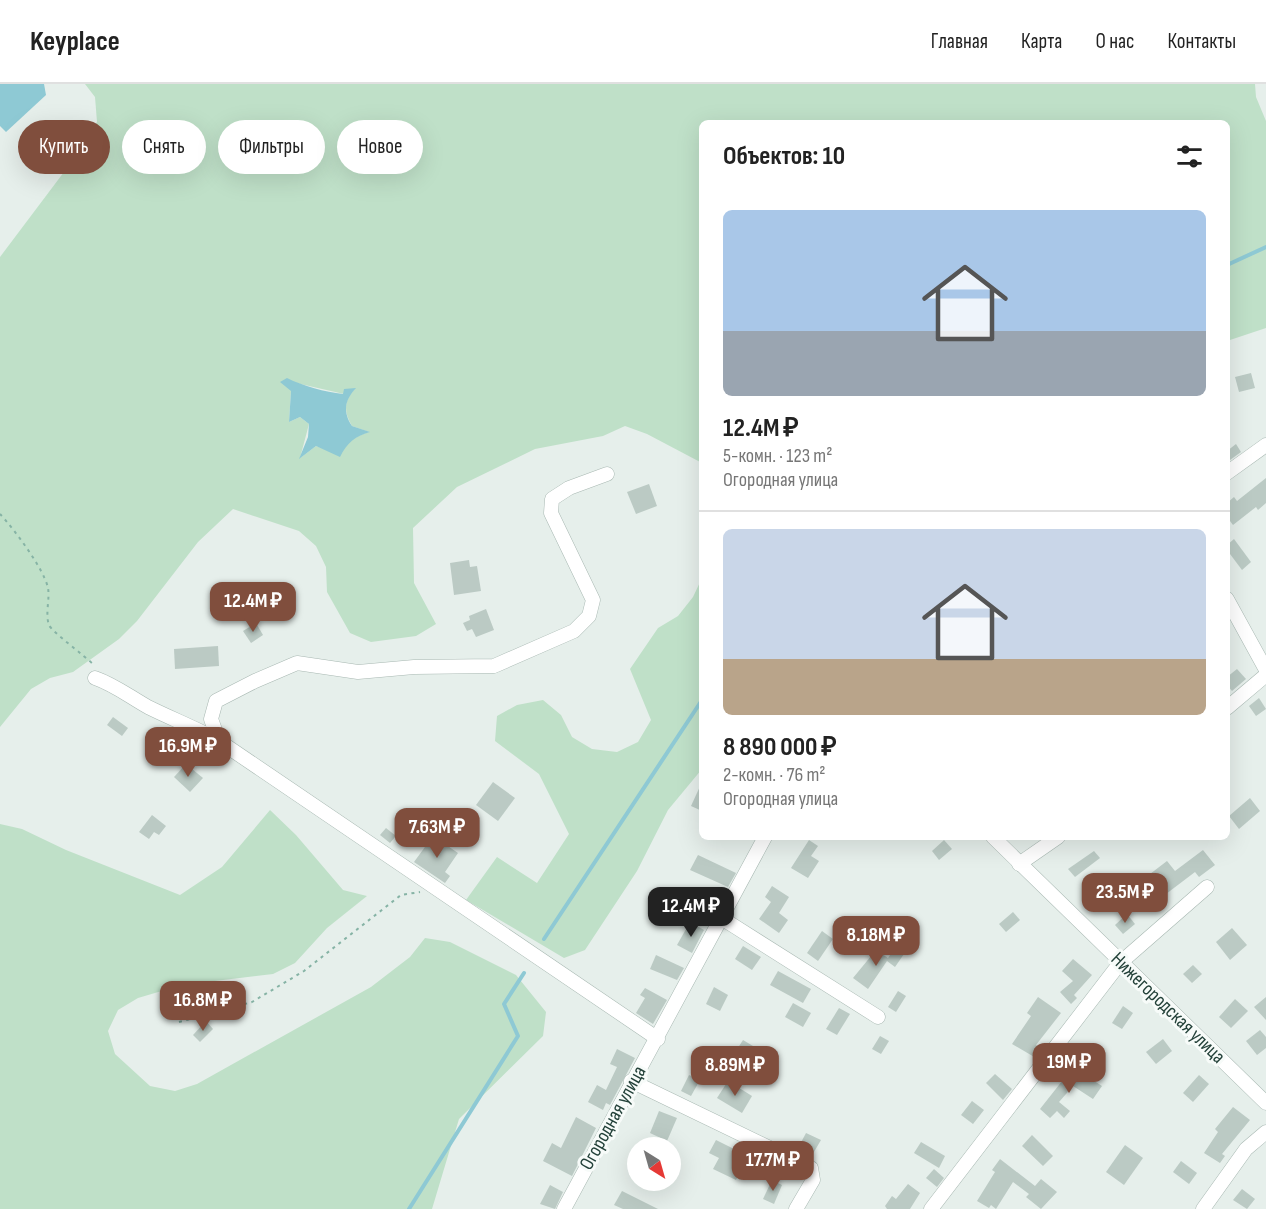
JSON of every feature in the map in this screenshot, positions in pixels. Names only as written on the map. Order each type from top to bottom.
[{"type":"street","points":[[1230,471],[1266,445]]},
{"type":"street","points":[[219,741],[212,719],[216,701],[297,663],[358,672],[414,667],[494,666],[574,631],[589,616],[594,600],[551,513],[552,499],[569,488],[607,474]]},
{"type":"street","points":[[1230,605],[1266,670]]},
{"type":"street","points":[[97,674],[148,706],[188,723],[219,741],[434,890],[658,1039]]},
{"type":"street","points":[[1230,705],[1266,675]]},
{"type":"street","name":"Огородная улица","points":[[564,1209],[632,1081],[658,1039],[723,919],[763,840]]},
{"type":"street","name":"Нижегородская улица","points":[[996,840],[1266,1103]]},
{"type":"street","points":[[1019,864],[1054,840]]},
{"type":"street","points":[[932,1209],[1120,963],[1207,887]]},
{"type":"street","points":[[723,919],[878,1017]]},
{"type":"street","points":[[632,1081],[811,1168],[813,1180],[796,1209]]},
{"type":"street","points":[[1203,1209],[1246,1149],[1266,1132]]},
{"type":"path","points":[[0,514],[44,573],[48,590],[49,624],[57,635],[76,647],[97,674]]},
{"type":"path","points":[[179,1022],[252,1002],[303,971],[401,895],[434,890]]},
{"type":"green space","points":[[85,84],[1255,84],[1256,97],[1266,121],[1266,328],[1230,340],[1230,120],[699,120],[699,461],[647,434],[625,426],[603,436],[535,449],[457,487],[413,528],[414,583],[436,624],[416,636],[371,642],[350,633],[327,592],[326,567],[316,546],[299,531],[233,509],[198,542],[137,621],[119,639],[73,672],[50,678],[31,689],[0,727],[0,257],[62,174],[110,174],[110,120],[97,120],[95,97]],"holes":[[[296,383],[344,394],[355,389],[346,407],[347,416],[352,426],[369,432],[330,451],[316,446],[300,458],[309,424],[300,417],[289,422],[291,391]]]},
{"type":"green space","points":[[699,584],[699,773],[668,810],[637,871],[585,950],[564,958],[466,900],[497,857],[537,883],[569,834],[539,774],[495,741],[497,716],[517,705],[543,700],[561,715],[572,737],[592,749],[617,752],[638,742],[651,720],[630,669],[658,628],[678,616],[693,597]]},
{"type":"green space","points":[[270,810],[296,835],[343,890],[367,896],[327,928],[295,963],[273,974],[182,985],[138,998],[118,1010],[108,1031],[115,1054],[150,1086],[175,1091],[197,1084],[371,987],[410,957],[425,938],[450,942],[516,975],[546,1012],[543,1036],[459,1119],[432,1209],[0,1209],[0,824],[22,829],[66,850],[180,895],[222,867]]},
{"type":"water","points":[[0,84],[44,84],[46,95],[6,132],[0,126]]},
{"type":"water","points":[[287,378],[336,393],[343,394],[344,389],[356,388],[347,402],[347,416],[352,426],[370,432],[352,441],[340,457],[316,446],[299,459],[308,437],[309,424],[300,417],[289,422],[291,391],[280,382]]},
{"type":"building","points":[[1251,373],[1255,388],[1239,392],[1235,377]]},
{"type":"building","points":[[1236,444],[1241,452],[1230,460],[1230,449]]},
{"type":"building","points":[[1266,478],[1266,503],[1258,510],[1256,507],[1233,525],[1230,521],[1230,500],[1234,497],[1237,501]]},
{"type":"building","points":[[649,484],[657,506],[636,514],[627,492]]},
{"type":"building","points":[[1234,539],[1251,562],[1242,570],[1230,554],[1230,542]]},
{"type":"building","points":[[469,560],[470,567],[477,566],[481,591],[454,595],[450,563]]},
{"type":"building","points":[[486,609],[494,630],[476,637],[472,629],[467,631],[463,623],[470,620],[469,616]]},
{"type":"building","points":[[256,623],[263,635],[251,643],[243,631]]},
{"type":"building","points":[[218,646],[219,666],[175,669],[174,649]]},
{"type":"building","points":[[1237,669],[1246,679],[1232,691],[1230,675]]},
{"type":"building","points":[[1259,698],[1266,709],[1256,716],[1249,706]]},
{"type":"building","points":[[113,717],[128,728],[122,736],[107,725]]},
{"type":"building","points":[[186,764],[203,778],[190,792],[174,777]]},
{"type":"building","points":[[493,782],[515,798],[498,821],[476,805]]},
{"type":"building","points":[[699,789],[699,810],[691,806]]},
{"type":"building","points":[[1250,798],[1260,811],[1239,829],[1230,815]]},
{"type":"building","points":[[152,815],[166,826],[159,835],[154,832],[149,839],[139,832]]},
{"type":"building","points":[[386,828],[396,836],[390,843],[380,835]]},
{"type":"building","points":[[433,836],[458,853],[445,872],[450,876],[445,883],[414,862]]},
{"type":"building","points":[[809,840],[818,846],[811,856],[819,861],[808,878],[791,868]]},
{"type":"building","points":[[944,840],[952,849],[939,860],[932,851]]},
{"type":"building","points":[[1203,850],[1215,865],[1199,877],[1195,872],[1166,894],[1162,887],[1156,892],[1148,881],[1153,877],[1150,874],[1167,861],[1175,871]]},
{"type":"building","points":[[1094,851],[1100,858],[1075,877],[1068,869]]},
{"type":"building","points":[[698,855],[736,873],[728,887],[690,870]]},
{"type":"building","points":[[772,886],[789,897],[779,913],[788,920],[779,933],[759,919],[771,902],[765,897]]},
{"type":"building","points":[[662,901],[674,908],[668,919],[656,913]]},
{"type":"building","points":[[1013,912],[1020,920],[1006,932],[999,924]]},
{"type":"building","points":[[1127,914],[1135,924],[1123,934],[1115,925]]},
{"type":"building","points":[[690,922],[704,930],[692,953],[677,945]]},
{"type":"building","points":[[1232,928],[1247,945],[1230,960],[1216,942]]},
{"type":"building","points":[[822,931],[833,939],[818,961],[807,953]]},
{"type":"building","points":[[743,946],[761,957],[752,970],[735,959]]},
{"type":"building","points":[[895,948],[904,954],[895,967],[887,961],[868,989],[853,978],[876,950],[888,958]]},
{"type":"building","points":[[656,955],[684,968],[677,980],[650,969]]},
{"type":"building","points":[[1073,959],[1092,975],[1074,995],[1077,998],[1071,1004],[1060,992],[1073,981],[1062,971]]},
{"type":"building","points":[[1193,965],[1202,974],[1192,983],[1183,974]]},
{"type":"building","points":[[778,971],[811,989],[803,1003],[770,985]]},
{"type":"building","points":[[714,987],[728,995],[720,1011],[706,1004]]},
{"type":"building","points":[[645,988],[667,1000],[653,1024],[636,1013],[645,998],[640,995]]},
{"type":"building","points":[[898,991],[906,996],[896,1012],[888,1007]]},
{"type":"building","points":[[1038,997],[1061,1013],[1036,1045],[1042,1050],[1036,1058],[1012,1044],[1031,1016],[1027,1013]]},
{"type":"building","points":[[1266,997],[1266,1020],[1254,1007]]},
{"type":"building","points":[[1235,999],[1248,1011],[1231,1028],[1219,1017]]},
{"type":"building","points":[[793,1003],[811,1013],[803,1027],[785,1017]]},
{"type":"building","points":[[1123,1006],[1133,1013],[1122,1029],[1112,1023]]},
{"type":"building","points":[[839,1008],[850,1014],[837,1035],[826,1029]]},
{"type":"building","points":[[206,1021],[213,1029],[200,1042],[193,1035]]},
{"type":"building","points":[[1260,1030],[1266,1037],[1266,1048],[1257,1055],[1246,1041]]},
{"type":"building","points":[[880,1036],[889,1041],[881,1054],[872,1049]]},
{"type":"building","points":[[1163,1039],[1172,1051],[1156,1064],[1146,1052]]},
{"type":"building","points":[[743,1040],[758,1049],[749,1063],[734,1054]]},
{"type":"building","points":[[765,1046],[778,1052],[773,1062],[760,1056]]},
{"type":"building","points":[[617,1049],[635,1058],[610,1105],[606,1103],[603,1110],[588,1102],[597,1085],[606,1090],[617,1067],[610,1064]]},
{"type":"building","points":[[1070,1071],[1081,1081],[1085,1075],[1102,1086],[1093,1099],[1073,1086],[1059,1102],[1070,1111],[1064,1118],[1057,1111],[1050,1118],[1040,1109]]},
{"type":"building","points":[[995,1074],[1012,1089],[1003,1100],[986,1083]]},
{"type":"building","points":[[689,1075],[700,1080],[691,1096],[681,1091]]},
{"type":"building","points":[[1199,1075],[1209,1084],[1193,1102],[1183,1093]]},
{"type":"building","points":[[728,1081],[752,1096],[742,1113],[717,1098]]},
{"type":"building","points":[[972,1101],[984,1110],[973,1124],[961,1115]]},
{"type":"building","points":[[1233,1107],[1250,1120],[1222,1154],[1225,1156],[1220,1163],[1204,1153],[1218,1132],[1215,1129]]},
{"type":"building","points":[[659,1111],[677,1118],[669,1137],[658,1137],[650,1133]]},
{"type":"building","points":[[576,1117],[596,1128],[572,1176],[543,1161],[552,1143],[561,1148]]},
{"type":"building","points":[[806,1133],[821,1140],[811,1157],[797,1150]]},
{"type":"building","points":[[1032,1135],[1053,1156],[1043,1166],[1022,1146]]},
{"type":"building","points":[[716,1140],[748,1156],[736,1180],[713,1169],[719,1158],[709,1153]]},
{"type":"building","points":[[921,1142],[945,1156],[939,1168],[914,1153]]},
{"type":"building","points":[[1125,1145],[1143,1158],[1124,1185],[1106,1172]]},
{"type":"building","points":[[1000,1159],[1035,1186],[1041,1179],[1057,1192],[1041,1209],[1026,1197],[1029,1194],[1013,1182],[996,1209],[991,1205],[989,1208],[977,1201],[995,1172],[992,1170]]},
{"type":"building","points":[[1181,1161],[1197,1173],[1189,1184],[1173,1172]]},
{"type":"building","points":[[934,1169],[944,1178],[937,1187],[926,1178]]},
{"type":"building","points":[[772,1180],[782,1185],[774,1204],[763,1199]]},
{"type":"building","points":[[908,1184],[920,1193],[910,1209],[887,1209],[885,1206],[892,1196],[896,1199]]},
{"type":"building","points":[[550,1185],[563,1192],[555,1209],[540,1204]]},
{"type":"building","points":[[1242,1189],[1255,1199],[1247,1209],[1233,1200]]},
{"type":"building","points":[[622,1191],[658,1209],[623,1209],[614,1205]]},
{"type":"waterway","points":[[1230,264],[1266,247]]},
{"type":"waterway","points":[[544,939],[699,705]]},
{"type":"waterway","points":[[409,1209],[518,1036],[504,1004],[524,973]]}]
